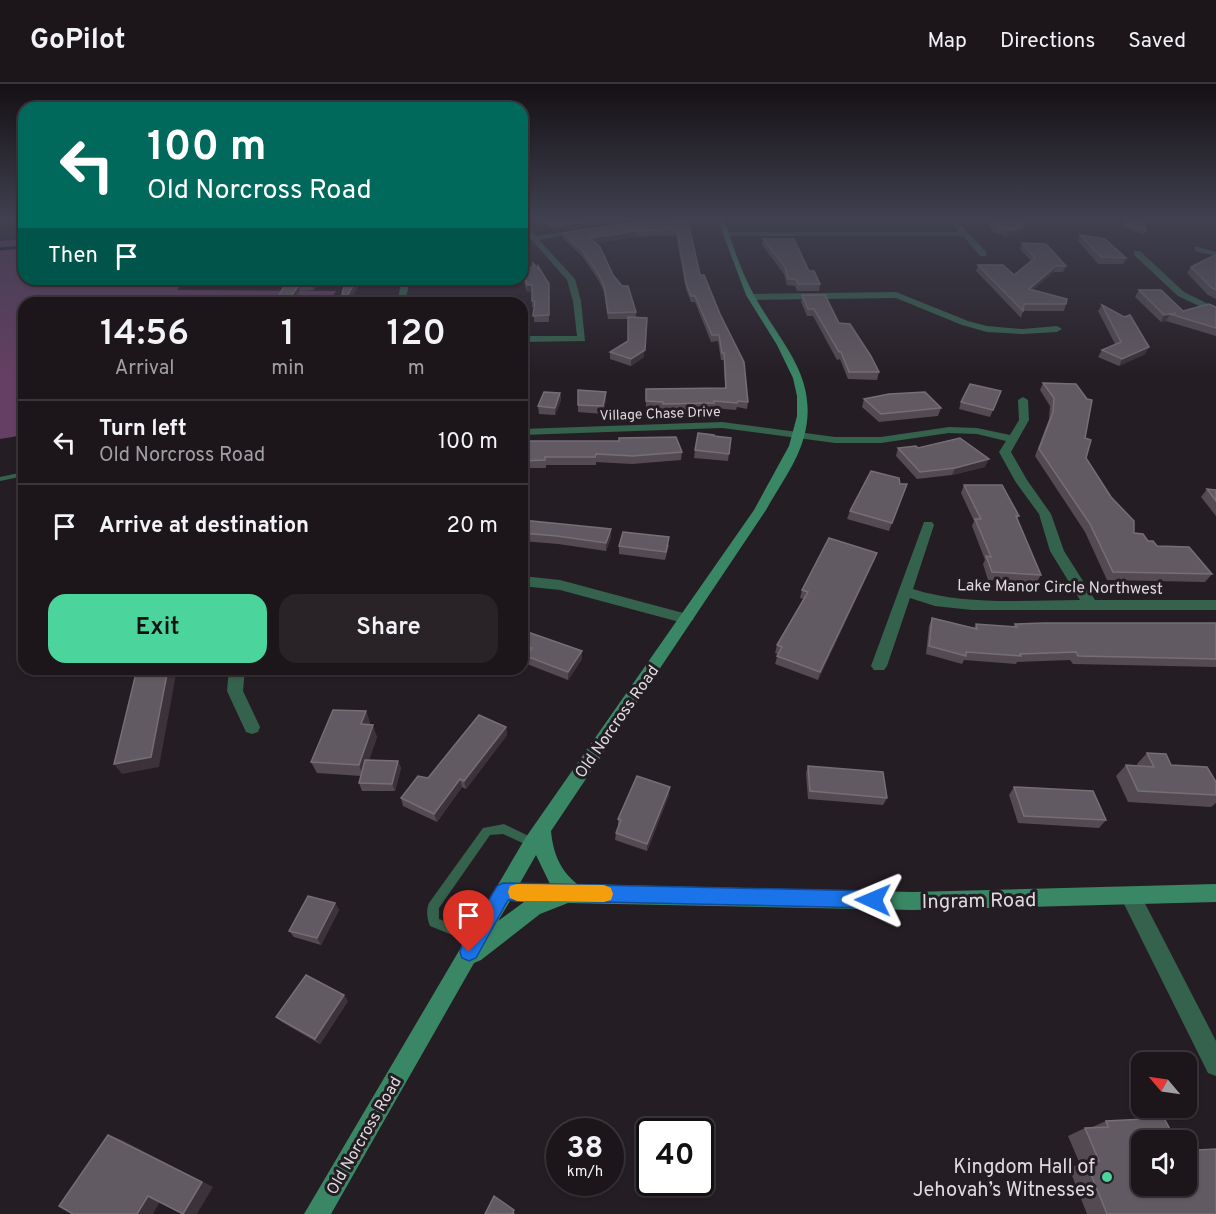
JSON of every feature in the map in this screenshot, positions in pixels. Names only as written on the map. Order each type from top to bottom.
[{"type":"street","points":[[528,339],[582,339],[577,301],[571,279],[564,271]]},
{"type":"street","name":"Old Norcross Road","points":[[317,1214],[537,836],[760,510],[790,457],[798,436],[802,414],[802,388],[799,377],[751,297],[740,271]]},
{"type":"street","points":[[1156,271],[1181,294],[1216,312]]},
{"type":"street","points":[[751,297],[896,295],[911,299],[967,324],[1017,332],[1057,328]]},
{"type":"street","points":[[1023,400],[1024,420],[1005,452],[1021,481],[1045,514],[1057,551],[1090,604]]},
{"type":"street","name":"Village Chase Drive","points":[[528,432],[722,424],[835,440],[881,440],[949,430],[977,431],[1012,439]]},
{"type":"street","points":[[879,666],[928,525]]},
{"type":"street","points":[[528,581],[560,585],[687,619]]},
{"type":"street","name":"Lake Manor Circle Northwest","points":[[905,591],[935,601],[972,605],[1216,605]]},
{"type":"street","points":[[236,675],[235,691],[252,727]]},
{"type":"street","points":[[537,836],[542,841],[550,870],[561,884],[573,893]]},
{"type":"street","name":"Ingram Road","points":[[503,892],[913,901],[1216,893]]},
{"type":"street","points":[[461,964],[488,940],[534,906],[573,893]]},
{"type":"street","points":[[1131,897],[1216,1065]]},
{"type":"lane","points":[[0,479],[18,475]]},
{"type":"lane","points":[[477,939],[434,922],[433,907],[487,831],[504,830],[537,836]]},
{"type":"shaded area","points":[[0,271],[18,271],[18,285],[182,285],[177,290],[336,291],[332,297],[18,297],[18,436],[0,439]]},
{"type":"building","points":[[528,271],[541,271],[549,284],[549,315],[533,316],[535,301],[532,301],[532,285],[528,285]]},
{"type":"building","points":[[596,271],[611,271],[622,286],[628,286],[636,312],[608,313],[604,286]]},
{"type":"building","points":[[684,271],[699,271],[700,275],[704,275],[744,362],[748,402],[663,404],[663,402],[646,401],[646,389],[726,388],[724,353],[722,353],[719,335],[712,335],[695,296],[691,296]]},
{"type":"building","points":[[786,271],[814,271],[820,284],[798,284],[796,279],[788,279]]},
{"type":"building","points":[[984,271],[1009,271],[1014,275],[1019,271],[1050,271],[1029,289],[1067,299],[1066,304],[1024,304],[1023,311]]},
{"type":"building","points":[[1195,271],[1216,271],[1216,290]]},
{"type":"building","points":[[285,285],[299,285],[290,297],[278,297]]},
{"type":"building","points":[[344,285],[353,285],[347,296],[342,294]]},
{"type":"building","points":[[1139,290],[1161,290],[1183,311],[1209,304],[1216,307],[1216,328],[1170,314],[1164,315]]},
{"type":"building","points":[[802,295],[825,295],[839,323],[850,324],[879,372],[849,372],[841,352],[814,309],[808,309]]},
{"type":"building","points":[[1102,305],[1124,317],[1130,315],[1149,347],[1122,359],[1102,350],[1121,342]]},
{"type":"building","points":[[628,317],[647,318],[645,350],[631,359],[610,352],[628,341]]},
{"type":"building","points":[[1043,383],[1076,384],[1087,399],[1092,400],[1085,438],[1091,440],[1086,458],[1111,497],[1134,521],[1134,533],[1143,534],[1148,541],[1153,541],[1157,546],[1189,547],[1212,574],[1113,572],[1090,524],[1039,449],[1053,412],[1054,398]]},
{"type":"building","points":[[970,384],[1001,391],[993,410],[961,402]]},
{"type":"building","points":[[578,390],[606,392],[603,406],[578,405]]},
{"type":"building","points":[[544,392],[560,393],[555,408],[538,406]]},
{"type":"building","points":[[925,392],[941,408],[881,414],[864,399],[889,394]]},
{"type":"building","points":[[698,433],[731,438],[729,454],[695,450]]},
{"type":"building","points":[[676,437],[682,452],[633,456],[596,454],[595,457],[545,457],[545,460],[528,461],[528,441],[619,441],[619,438]]},
{"type":"building","points":[[960,438],[989,459],[955,468],[920,472],[898,448],[916,446],[918,448]]},
{"type":"building","points":[[871,471],[899,478],[900,484],[907,484],[892,523],[850,511]]},
{"type":"building","points":[[964,485],[1002,485],[1019,516],[1016,516],[1041,575],[992,572],[986,556],[991,557],[975,519],[981,519]]},
{"type":"building","points":[[1207,489],[1216,490],[1216,501]]},
{"type":"building","points":[[528,521],[611,529],[606,543],[528,534]]},
{"type":"building","points":[[623,532],[669,537],[666,552],[619,546]]},
{"type":"building","points":[[829,538],[877,553],[820,672],[777,656],[782,647],[777,645],[808,592],[802,590]]},
{"type":"building","points":[[932,618],[977,629],[976,624],[1017,627],[1015,624],[1216,623],[1216,659],[1078,656],[1076,652],[1020,654],[1021,656],[966,652],[966,656],[929,646]]},
{"type":"building","points":[[528,632],[582,651],[568,672],[528,657],[532,648],[528,647]]},
{"type":"building","points":[[136,675],[167,675],[151,757],[114,764]]},
{"type":"building","points":[[333,710],[366,711],[361,724],[373,725],[359,765],[311,762]]},
{"type":"building","points":[[479,715],[506,727],[464,781],[460,779],[434,814],[401,798],[418,776],[428,778]]},
{"type":"building","points":[[1147,753],[1166,754],[1171,765],[1207,767],[1216,782],[1216,795],[1138,791],[1126,765],[1154,767]]},
{"type":"building","points":[[365,760],[398,761],[392,784],[359,783]]},
{"type":"building","points":[[808,766],[883,772],[887,798],[810,791]]},
{"type":"building","points":[[637,776],[670,787],[647,844],[616,833],[621,820],[618,819]]},
{"type":"building","points":[[1014,787],[1093,791],[1106,820],[1024,816]]},
{"type":"building","points":[[308,896],[335,903],[317,938],[289,931]]},
{"type":"building","points":[[306,975],[344,995],[315,1039],[276,1017]]},
{"type":"building","name":"Kingdom Hall of Jehovah’s Witnesses","points":[[1164,1118],[1170,1130],[1131,1130],[1131,1196],[1197,1196],[1197,1150],[1216,1149],[1216,1214],[1107,1214],[1086,1162],[1099,1161],[1085,1128],[1108,1127],[1106,1121]]},
{"type":"building","points":[[108,1135],[202,1182],[183,1214],[148,1196],[137,1214],[73,1214],[59,1206]]},
{"type":"building","points":[[494,1196],[514,1210],[514,1214],[485,1214]]},
{"type":"slow traffic","points":[[517,892],[604,894]]},
{"type":"place","name":"Kingdom Hall of Jehovah’s Witnesses","points":[[1107,1177]]},
{"type":"route","points":[[469,952],[503,892],[873,900]]}]
